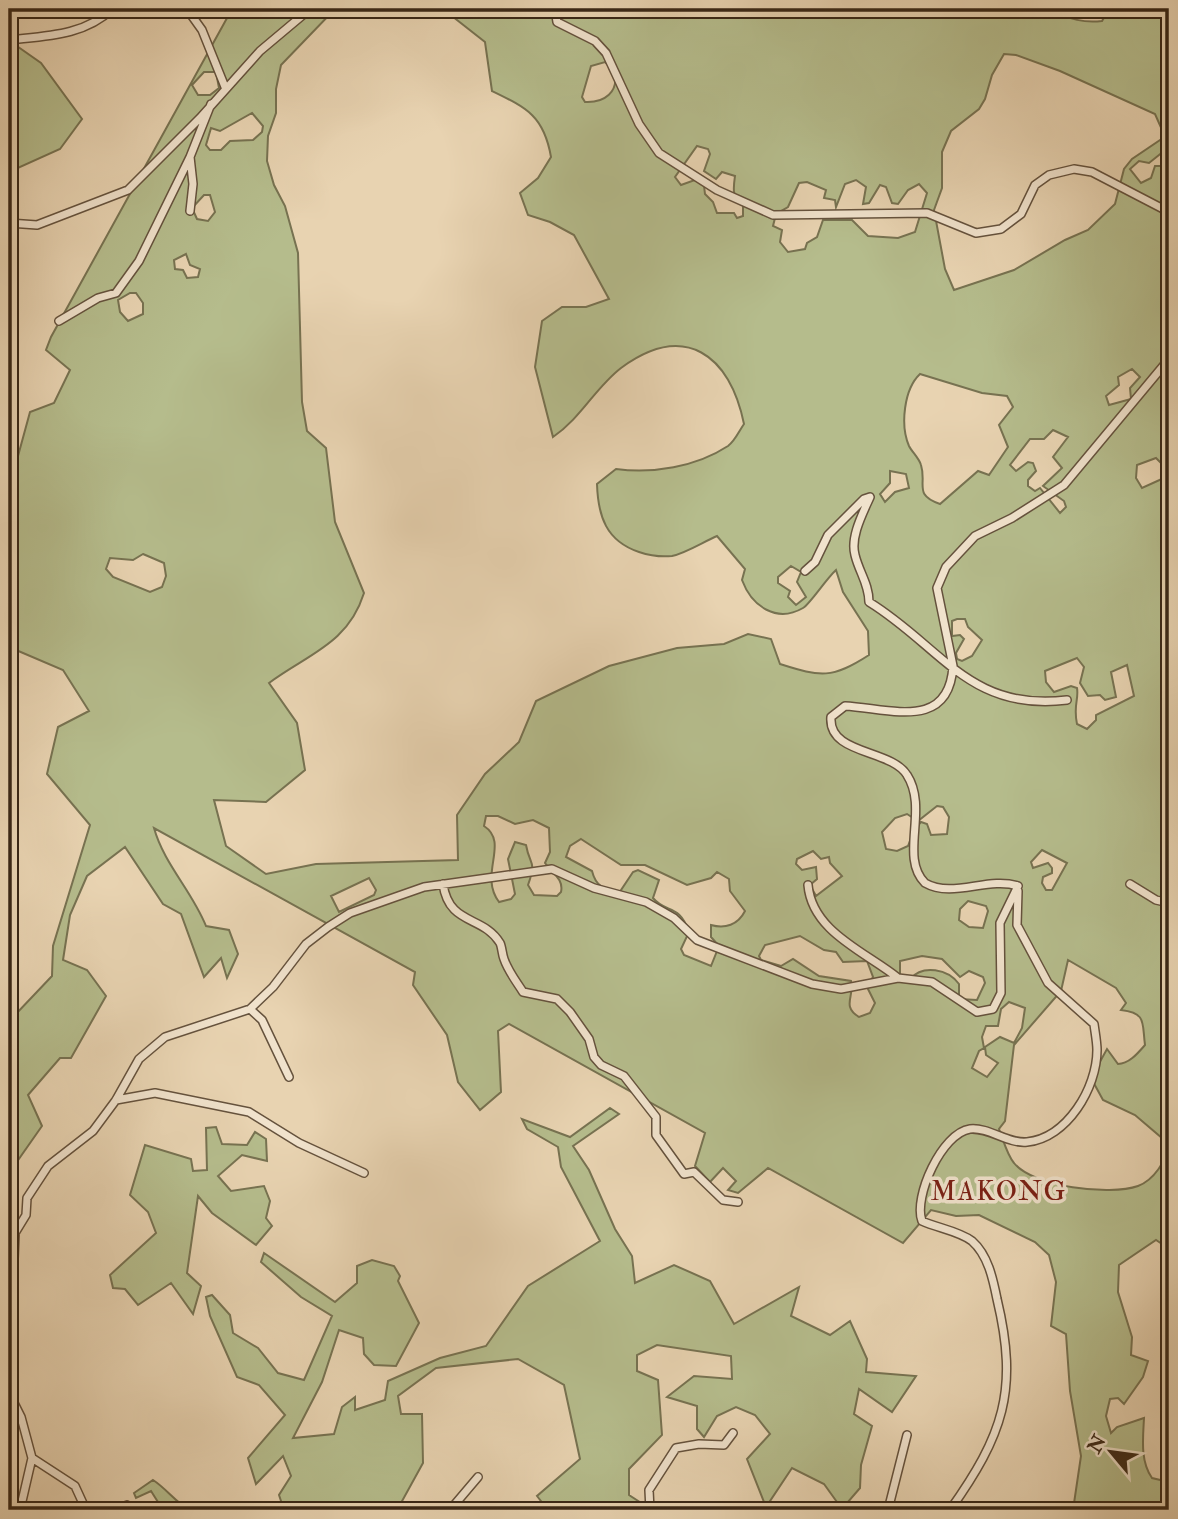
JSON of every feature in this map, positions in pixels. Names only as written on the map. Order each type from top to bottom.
[{"type":"street","points":[[9,40],[86,27],[99,22],[112,9]]},
{"type":"street","points":[[187,9],[202,30]]},
{"type":"street","points":[[193,9],[225,87]]},
{"type":"street","points":[[9,223],[37,225],[128,190],[260,51],[310,9]]},
{"type":"street","points":[[555,9],[557,22],[595,41],[606,53],[639,124],[659,153],[717,190],[773,215],[927,213],[976,233],[1001,229],[1021,214],[1035,185],[1049,175],[1074,169],[1092,172],[1169,212]]},
{"type":"street","points":[[59,321],[98,298],[116,293],[139,261],[211,113],[211,104]]},
{"type":"street","points":[[190,157],[193,184],[190,211]]},
{"type":"street","points":[[1018,886],[997,882],[942,889],[925,883],[914,860],[917,817],[911,782],[896,764],[849,744],[832,731],[831,717],[845,706],[910,713],[926,711],[944,693],[952,677],[953,666],[937,588],[946,567],[975,536],[1012,518],[1064,485],[1169,359]]},
{"type":"street","points":[[805,570],[815,562],[828,535],[864,499],[870,497],[860,519],[853,548],[869,591],[869,602],[891,616],[924,647],[953,666],[970,682],[1019,701],[1067,700]]},
{"type":"street","points":[[20,1510],[32,1458],[9,1390],[10,1336],[15,1233],[26,1215],[27,1198],[48,1166],[93,1132],[116,1100],[139,1059],[165,1037],[250,1009],[273,987],[306,944],[328,927],[350,914],[424,887],[552,869],[594,888],[646,902],[674,918],[697,940],[813,984],[841,989],[898,978],[932,982],[977,1012],[993,1009],[1001,993],[1000,923],[1018,886]]},
{"type":"street","points":[[443,884],[446,902],[465,921],[475,923],[500,943],[509,972],[523,992],[556,999],[570,1012],[589,1039],[594,1057],[601,1065],[624,1076],[656,1117],[656,1135],[684,1174],[694,1172],[723,1200],[737,1202]]},
{"type":"street","points":[[1130,884],[1156,900],[1169,903]]},
{"type":"street","points":[[808,885],[816,911],[830,927],[863,956],[898,978]]},
{"type":"street","points":[[950,1510],[973,1477],[995,1437],[1007,1400],[1007,1339],[988,1262],[971,1241],[922,1221],[918,1211],[927,1180],[936,1160],[954,1136],[966,1130],[976,1129],[1029,1142],[1049,1135],[1066,1122],[1081,1101],[1093,1075],[1097,1051],[1094,1024],[1048,983],[1017,925],[1018,886]]},
{"type":"street","points":[[250,1009],[262,1020],[289,1077]]},
{"type":"street","points":[[116,1100],[155,1094],[249,1111],[299,1143],[364,1173]]},
{"type":"street","points":[[9,1308],[10,1336]]},
{"type":"street","points":[[650,1510],[649,1490],[676,1448],[691,1444],[724,1445],[733,1433]]},
{"type":"street","points":[[888,1510],[907,1435]]},
{"type":"street","points":[[32,1458],[75,1486],[86,1510]]},
{"type":"street","points":[[450,1510],[478,1477]]},
{"type":"street","points":[[115,1510],[127,1505]]},
{"type":"green space","points":[[232,9],[335,9],[281,65],[276,89],[276,113],[268,136],[267,161],[274,185],[285,206],[298,253],[302,402],[307,431],[326,448],[335,522],[364,593],[357,610],[337,636],[269,683],[297,723],[305,770],[266,802],[214,800],[226,846],[266,874],[316,864],[458,860],[457,815],[485,774],[519,742],[536,701],[609,666],[677,648],[724,644],[748,634],[771,639],[780,664],[816,673],[835,672],[869,655],[868,631],[843,592],[836,570],[803,608],[784,614],[775,613],[766,610],[752,598],[742,580],[745,569],[717,536],[677,555],[660,556],[628,547],[611,534],[599,507],[597,484],[616,469],[674,467],[702,459],[728,446],[744,424],[737,400],[728,380],[716,364],[701,352],[684,347],[665,347],[644,354],[621,368],[572,421],[553,437],[535,367],[542,321],[562,307],[586,307],[609,299],[574,235],[550,222],[528,215],[520,193],[538,178],[551,157],[544,132],[532,115],[492,91],[485,42],[443,9],[1055,9],[1071,18],[1090,22],[1102,21],[1109,9],[1169,9],[1169,147],[1149,163],[1139,161],[1130,169],[1141,183],[1151,178],[1155,166],[1169,166],[1169,1144],[1135,1115],[1103,1100],[1091,1078],[1107,1049],[1118,1064],[1136,1055],[1145,1045],[1142,1020],[1129,1011],[1121,1010],[1126,1003],[1116,988],[1068,960],[1061,991],[1014,1045],[1005,1121],[999,1129],[1012,1160],[1024,1171],[1054,1183],[1091,1189],[1125,1189],[1144,1183],[1158,1169],[1169,1145],[1169,1242],[1162,1244],[1156,1240],[1119,1265],[1118,1292],[1132,1337],[1131,1355],[1148,1361],[1143,1377],[1124,1404],[1118,1398],[1110,1399],[1106,1416],[1111,1433],[1117,1427],[1144,1418],[1143,1449],[1146,1464],[1152,1478],[1169,1482],[1169,1510],[1073,1510],[1081,1456],[1070,1391],[1066,1334],[1051,1326],[1056,1282],[1049,1255],[1035,1242],[979,1215],[956,1216],[931,1210],[903,1243],[768,1168],[738,1193],[728,1190],[736,1181],[723,1168],[710,1182],[695,1166],[705,1133],[509,1024],[498,1031],[501,1092],[480,1110],[458,1082],[447,1035],[413,985],[415,972],[154,828],[164,854],[206,926],[229,930],[238,954],[227,978],[221,958],[204,977],[181,914],[163,904],[125,847],[87,876],[70,915],[63,960],[87,970],[106,996],[71,1058],[60,1058],[28,1095],[42,1126],[9,1173],[9,1035],[14,1016],[52,976],[53,946],[90,825],[47,774],[58,727],[89,711],[63,670],[9,647],[9,625],[17,620],[16,601],[9,596],[9,478],[12,478],[30,412],[54,403],[70,370],[46,350]],"holes":[[[1004,54],[1016,55],[1060,71],[1155,114],[1163,138],[1132,159],[1124,169],[1115,204],[1088,230],[1065,240],[1014,270],[954,290],[945,269],[934,210],[942,188],[942,152],[951,131],[979,109],[992,75]],[[605,62],[614,71],[615,85],[604,98],[585,102],[582,97],[591,66]],[[204,72],[216,72],[219,88],[210,95],[198,95],[192,85]],[[252,113],[263,126],[262,132],[253,140],[230,141],[221,150],[210,150],[206,145],[211,128],[220,131]],[[697,146],[708,149],[710,154],[704,171],[716,179],[722,172],[735,176],[734,192],[743,205],[743,216],[737,218],[734,213],[717,213],[713,202],[705,194],[703,177],[681,185],[675,177]],[[856,180],[866,187],[863,204],[869,203],[880,185],[886,187],[892,203],[898,204],[908,190],[919,184],[927,193],[915,232],[898,238],[868,236],[852,220],[823,220],[817,237],[807,243],[805,249],[788,252],[780,242],[782,230],[773,226],[776,214],[788,207],[799,183],[807,182],[826,190],[824,198],[835,200],[836,207],[845,184]],[[204,195],[210,195],[215,212],[208,221],[197,219],[192,208]],[[186,254],[190,265],[200,269],[198,277],[187,278],[183,270],[175,269],[174,260]],[[130,293],[136,293],[143,303],[143,314],[128,321],[120,312],[118,300]],[[1132,369],[1140,377],[1130,388],[1131,399],[1109,405],[1106,396],[1119,385],[1118,377]],[[920,374],[982,393],[1007,396],[1013,407],[999,425],[1008,447],[989,475],[978,471],[940,504],[932,501],[924,493],[921,465],[906,437],[905,408],[910,389]],[[1053,430],[1068,437],[1053,457],[1062,468],[1043,486],[1064,501],[1066,507],[1060,513],[1040,488],[1035,491],[1028,486],[1028,480],[1036,471],[1033,463],[1028,462],[1016,471],[1010,465],[1030,439],[1044,439]],[[1156,458],[1165,467],[1164,478],[1142,488],[1136,478],[1137,465]],[[890,471],[906,474],[909,488],[895,492],[885,502],[880,494],[890,483]],[[143,554],[164,563],[166,576],[162,587],[150,592],[113,577],[106,569],[110,558],[133,560]],[[791,566],[801,572],[797,582],[806,597],[796,605],[788,597],[790,591],[778,583],[778,577]],[[965,619],[968,627],[982,640],[972,656],[962,661],[957,659],[956,653],[964,639],[960,635],[952,636],[952,621]],[[1077,658],[1084,667],[1080,683],[1088,696],[1100,695],[1105,700],[1116,697],[1111,672],[1127,665],[1134,696],[1096,715],[1096,720],[1087,729],[1077,724],[1077,688],[1071,686],[1054,692],[1046,682],[1045,671]],[[937,806],[943,807],[949,817],[947,834],[931,835],[927,824],[921,822],[914,830],[908,846],[897,851],[886,849],[882,832],[895,818],[907,814],[918,821]],[[486,816],[498,816],[515,824],[533,820],[549,828],[550,852],[545,863],[559,880],[561,892],[557,896],[534,895],[528,885],[532,867],[526,845],[515,842],[508,859],[515,894],[511,899],[499,902],[491,881],[495,850],[491,833],[484,826]],[[581,839],[621,865],[645,865],[687,885],[711,878],[717,872],[729,879],[730,891],[745,911],[739,920],[731,925],[711,925],[711,937],[719,946],[711,966],[684,955],[681,949],[689,932],[677,913],[653,898],[659,880],[638,870],[633,872],[619,893],[601,886],[592,871],[566,857],[570,846]],[[1042,850],[1067,863],[1052,890],[1046,890],[1042,883],[1043,877],[1052,873],[1048,863],[1033,868],[1031,862]],[[813,851],[821,859],[829,857],[830,863],[842,876],[816,896],[810,885],[817,879],[816,867],[802,870],[796,864],[797,859]],[[369,878],[376,890],[374,895],[339,912],[331,896]],[[968,901],[986,906],[988,911],[983,928],[969,927],[959,920],[960,909]],[[800,936],[824,950],[836,952],[843,962],[867,961],[873,977],[867,987],[875,1003],[870,1013],[859,1017],[850,1005],[851,981],[819,976],[793,959],[781,966],[761,960],[759,956],[765,945]],[[922,956],[942,959],[960,977],[969,971],[983,977],[985,983],[977,1000],[959,999],[959,984],[949,975],[935,970],[915,974],[910,979],[900,975],[900,961]],[[1009,1002],[1025,1008],[1022,1028],[1014,1043],[1000,1037],[985,1047],[986,1055],[998,1063],[987,1077],[972,1068],[979,1051],[984,1048],[982,1037],[986,1026],[998,1026],[1001,1009]]]},
{"type":"green space","points":[[14,44],[41,63],[82,119],[60,149],[9,172],[9,45]]},
{"type":"green space","points":[[610,1108],[619,1114],[573,1146],[589,1170],[615,1229],[632,1256],[635,1283],[674,1265],[710,1281],[734,1324],[799,1287],[791,1316],[830,1335],[850,1321],[867,1359],[866,1372],[916,1376],[892,1412],[859,1389],[854,1414],[872,1426],[861,1465],[860,1488],[842,1509],[824,1484],[792,1468],[766,1507],[747,1459],[770,1434],[755,1415],[736,1407],[717,1416],[704,1437],[697,1429],[697,1406],[667,1397],[694,1376],[732,1379],[731,1356],[657,1345],[637,1355],[637,1371],[658,1380],[662,1435],[629,1469],[629,1495],[652,1510],[548,1510],[537,1496],[580,1459],[564,1385],[518,1359],[436,1368],[398,1396],[401,1414],[422,1414],[423,1463],[401,1503],[386,1510],[329,1510],[329,1504],[312,1502],[305,1510],[284,1510],[279,1495],[291,1476],[283,1456],[256,1484],[248,1458],[285,1415],[259,1385],[237,1377],[210,1316],[206,1297],[212,1295],[230,1315],[233,1333],[258,1348],[278,1373],[304,1380],[332,1316],[301,1297],[261,1262],[264,1253],[335,1302],[357,1283],[357,1266],[372,1260],[394,1266],[400,1276],[398,1281],[419,1323],[396,1366],[374,1365],[364,1354],[363,1338],[339,1330],[322,1382],[293,1438],[334,1434],[342,1407],[355,1397],[355,1410],[385,1400],[388,1381],[440,1358],[486,1346],[528,1286],[600,1241],[561,1167],[558,1147],[527,1129],[522,1119],[570,1137]]},
{"type":"green space","points":[[216,1127],[222,1144],[247,1145],[255,1132],[266,1139],[267,1161],[242,1155],[218,1176],[231,1191],[264,1186],[270,1201],[266,1218],[272,1226],[256,1245],[212,1213],[198,1196],[187,1273],[201,1286],[193,1314],[171,1283],[138,1305],[125,1289],[113,1288],[110,1275],[156,1233],[148,1212],[130,1195],[145,1145],[191,1159],[193,1171],[207,1170],[206,1128]]},
{"type":"green space","points":[[153,1480],[190,1510],[163,1510],[151,1491],[136,1498],[134,1493]]},
{"type":"district","name":"MAKONG","points":[[999,1192]]}]
